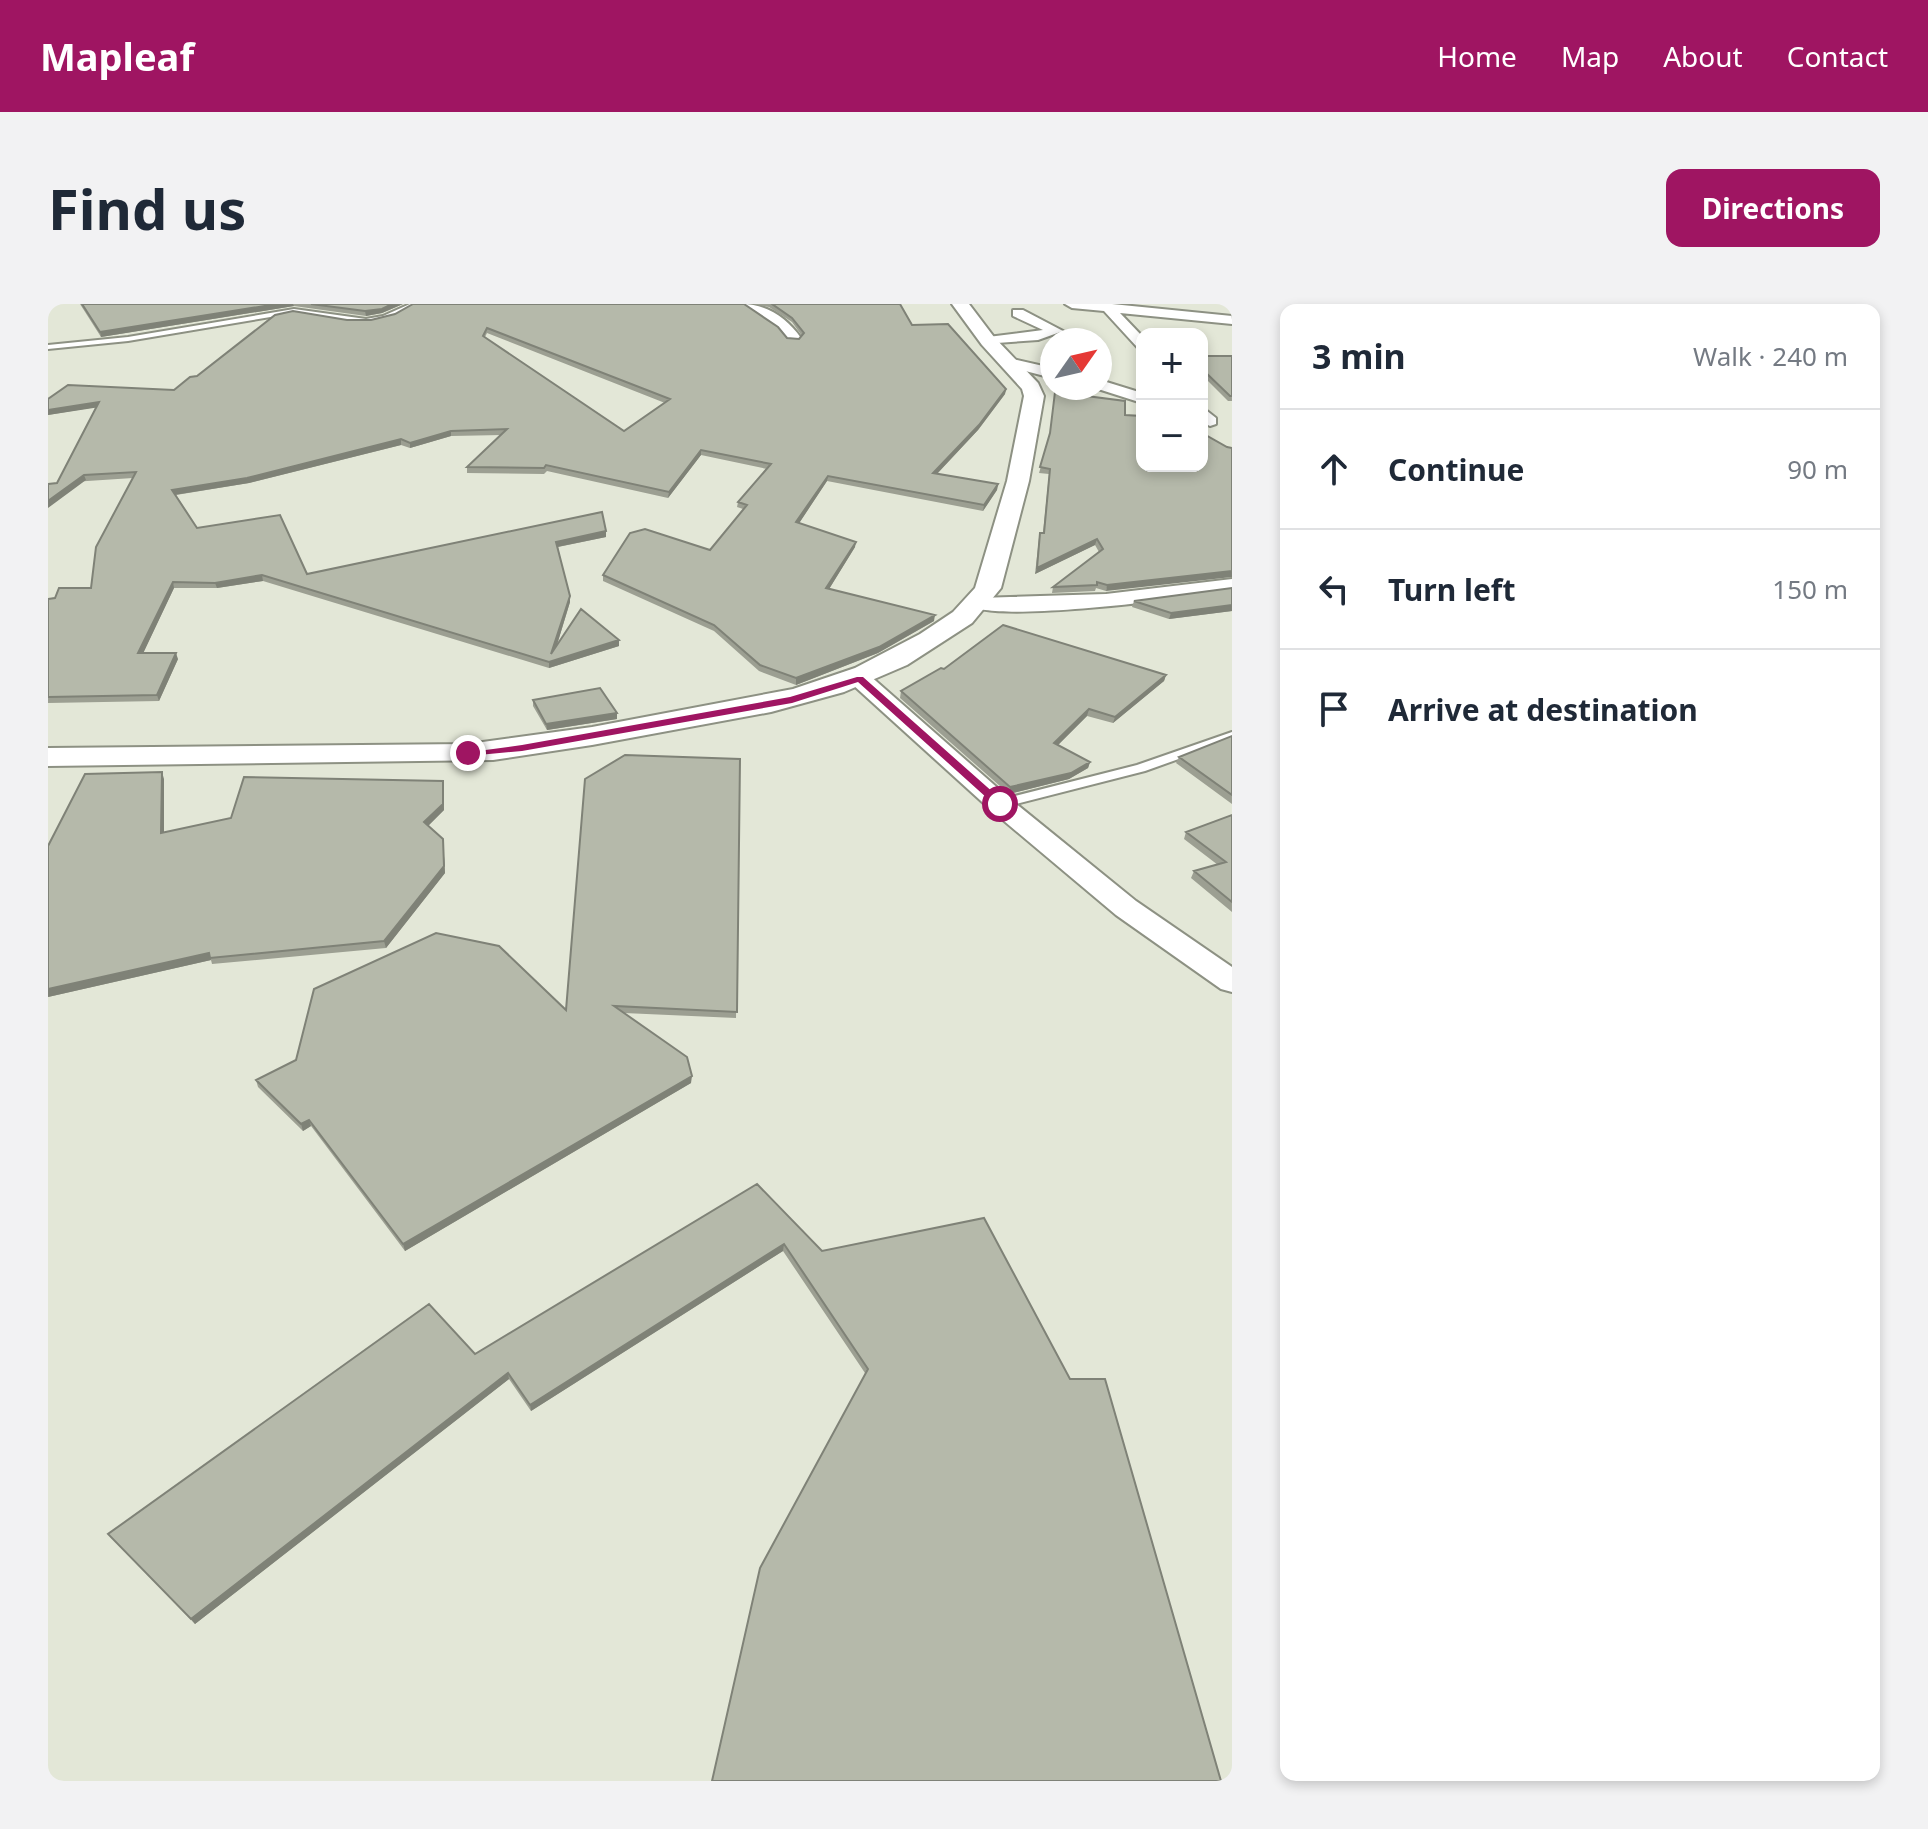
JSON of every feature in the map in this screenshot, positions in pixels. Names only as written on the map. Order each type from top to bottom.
[{"type":"street","points":[[749,304],[785,326],[794,338]]},
{"type":"street","points":[[48,757],[468,753],[522,748],[792,700],[860,679],[889,665],[960,621],[979,604],[988,588],[1018,481],[1034,396],[1031,387],[988,341],[960,304]]},
{"type":"street","points":[[1072,304],[1230,321]]},
{"type":"street","points":[[1108,308],[1136,338]]},
{"type":"street","points":[[988,341],[1056,331],[1018,313]]},
{"type":"street","points":[[1008,362],[1040,370]]},
{"type":"street","points":[[1112,389],[1136,396]]},
{"type":"street","points":[[979,604],[1054,605],[1130,601],[1232,585]]},
{"type":"street","points":[[860,679],[1000,804],[1126,908],[1232,982]]},
{"type":"lane","points":[[48,347],[128,339],[294,311],[372,320],[415,304]]},
{"type":"lane","points":[[1000,804],[1141,768],[1232,736]]},
{"type":"building","points":[[82,304],[277,304],[100,332]]},
{"type":"building","points":[[311,304],[392,304],[365,311]]},
{"type":"building","points":[[413,304],[744,304],[778,327],[787,338],[799,339],[804,333],[792,318],[772,304],[900,304],[912,325],[948,324],[1006,389],[979,425],[933,473],[998,484],[984,505],[828,476],[796,522],[856,542],[826,588],[935,615],[879,647],[796,678],[760,665],[714,625],[603,575],[630,533],[645,529],[710,550],[747,505],[738,502],[771,464],[701,450],[669,492],[546,465],[544,468],[467,467],[507,429],[451,431],[410,443],[401,439],[247,478],[172,490],[197,528],[280,515],[307,574],[602,512],[606,531],[556,542],[570,596],[551,654],[581,609],[619,640],[549,662],[262,575],[215,583],[173,582],[138,653],[176,653],[157,695],[48,697],[48,599],[55,598],[59,588],[91,588],[96,547],[136,472],[84,475],[48,501],[48,484],[57,483],[99,402],[48,410],[48,399],[68,385],[174,390],[190,377],[197,376],[275,315],[293,311],[347,320],[371,320],[395,314]],"holes":[[[487,328],[670,399],[624,431],[483,336]]]},
{"type":"building","points":[[1208,356],[1232,356],[1230,396],[1208,375]]},
{"type":"building","points":[[1112,399],[1125,401],[1125,415],[1136,416],[1136,472],[1208,472],[1208,436],[1232,448],[1232,571],[1107,585],[1097,582],[1097,585],[1053,587],[1103,549],[1097,539],[1037,568],[1050,469],[1040,467],[1050,433],[1054,400]]},
{"type":"building","points":[[1232,588],[1232,605],[1171,613],[1134,601]]},
{"type":"building","points":[[1003,625],[1166,675],[1115,717],[1089,709],[1054,743],[1090,762],[1071,773],[1010,787],[901,691],[944,669]]},
{"type":"building","points":[[600,688],[617,713],[546,724],[533,700]]},
{"type":"building","points":[[1232,736],[1232,795],[1179,757]]},
{"type":"building","points":[[625,755],[740,759],[737,1012],[614,1006],[687,1057],[692,1076],[403,1244],[309,1120],[301,1124],[256,1080],[296,1060],[314,989],[436,933],[499,946],[566,1010],[585,779]]},
{"type":"building","points":[[162,772],[161,833],[231,818],[244,777],[443,781],[443,804],[424,822],[443,839],[444,866],[384,941],[210,958],[209,953],[48,989],[48,846],[85,774]]},
{"type":"building","points":[[1232,815],[1232,902],[1194,871],[1226,862],[1186,832]]},
{"type":"building","points":[[757,1184],[822,1251],[984,1218],[1070,1379],[1105,1379],[1221,1781],[712,1781],[760,1568],[868,1369],[784,1244],[530,1405],[508,1373],[191,1619],[108,1534],[429,1304],[475,1354]]},
{"type":"route","points":[[468,753],[575,740],[792,700],[860,679],[1000,804]]}]
